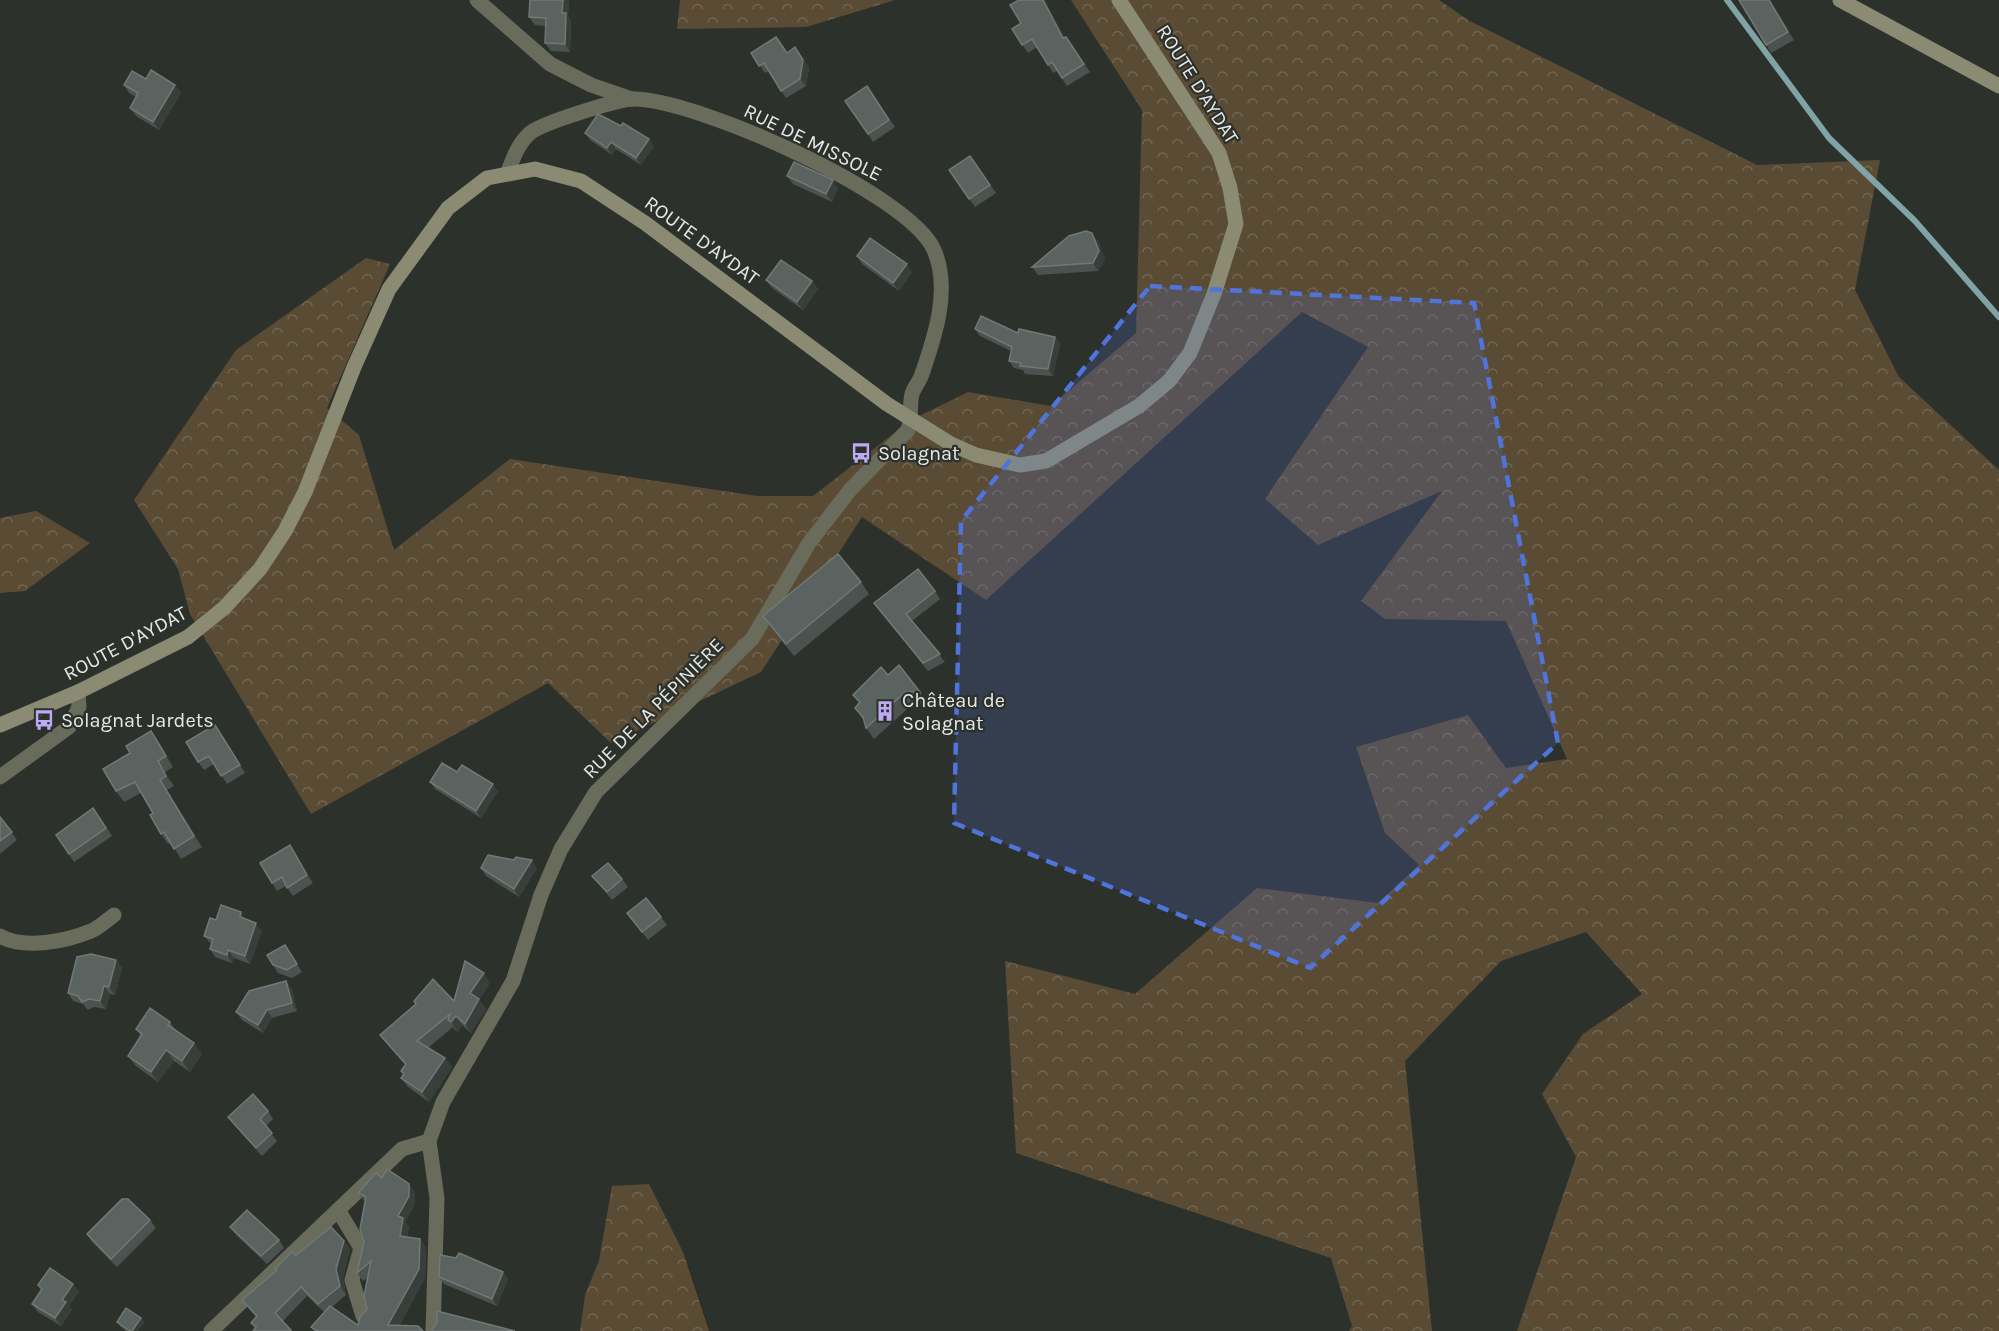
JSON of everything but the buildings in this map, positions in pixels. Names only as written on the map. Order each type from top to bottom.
[{"type":"main road","name":"ROUTE D'AYDAT","points":[[0,725],[78,692],[188,637],[224,608],[260,569],[285,531],[305,492],[354,367],[389,289],[448,208],[487,178],[508,172],[535,169],[551,171],[580,181],[597,191],[645,222],[911,420],[976,455],[1020,465],[1046,461],[1139,406],[1169,381],[1190,352],[1214,294],[1236,224],[1230,188],[1219,153],[1119,0]]},
{"type":"main road","points":[[1840,0],[1999,86]]},
{"type":"street","points":[[477,0],[550,64],[591,85],[632,99]]},
{"type":"street","name":"RUE DE MISSOLE","points":[[508,172],[515,153],[535,129],[632,99],[691,111],[736,126],[867,190],[918,227],[934,250],[940,273],[940,311],[921,376],[912,395],[911,420]]},
{"type":"street","name":"RUE DE LA PÉPINIÈRE","points":[[433,1331],[437,1198],[429,1141],[443,1102],[513,981],[541,895],[561,849],[596,792],[752,639],[809,543],[850,490],[908,430],[911,420]]},
{"type":"street","points":[[0,777],[69,727],[79,707],[78,692]]},
{"type":"street","points":[[0,936],[9,941],[36,944],[93,931],[114,915]]},
{"type":"street","points":[[211,1331],[402,1149],[429,1141]]},
{"type":"street","points":[[338,1210],[361,1248],[352,1280],[363,1316]]},
{"type":"highlighted area","points":[[1150,286],[1474,303],[1558,743],[1310,968],[954,823],[961,521]]},
{"type":"green space","points":[[680,0],[895,0],[806,27],[677,29]]},
{"type":"green space","points":[[1071,0],[1439,0],[1468,20],[1757,165],[1880,160],[1855,290],[1899,377],[1999,470],[1999,1331],[1517,1331],[1576,1157],[1542,1094],[1583,1034],[1642,994],[1586,932],[1501,961],[1405,1061],[1432,1331],[1349,1331],[1352,1326],[1331,1258],[1016,1153],[1005,961],[1135,994],[1257,888],[1378,903],[1419,865],[1385,833],[1356,747],[1468,715],[1506,768],[1567,759],[1506,621],[1385,619],[1361,601],[1442,491],[1318,545],[1265,499],[1368,347],[1302,312],[986,600],[862,517],[761,672],[611,743],[548,683],[311,814],[190,614],[178,569],[134,500],[236,350],[366,258],[390,264],[327,408],[359,435],[394,550],[510,459],[757,496],[813,496],[911,420],[968,392],[1051,406],[1136,333],[1142,110]]},
{"type":"green space","points":[[36,511],[90,543],[25,591],[0,593],[0,518]]},
{"type":"green space","points":[[649,1184],[683,1252],[709,1331],[580,1331],[585,1295],[599,1261],[612,1186]]},
{"type":"waterway","points":[[1727,0],[1829,138],[1915,221],[1999,317]]},
{"type":"place","name":"Solagnat","points":[[861,453]]},
{"type":"place","name":"Château de Solagnat","points":[[885,711]]},
{"type":"place","name":"Solagnat Jardets","points":[[44,720]]}]
